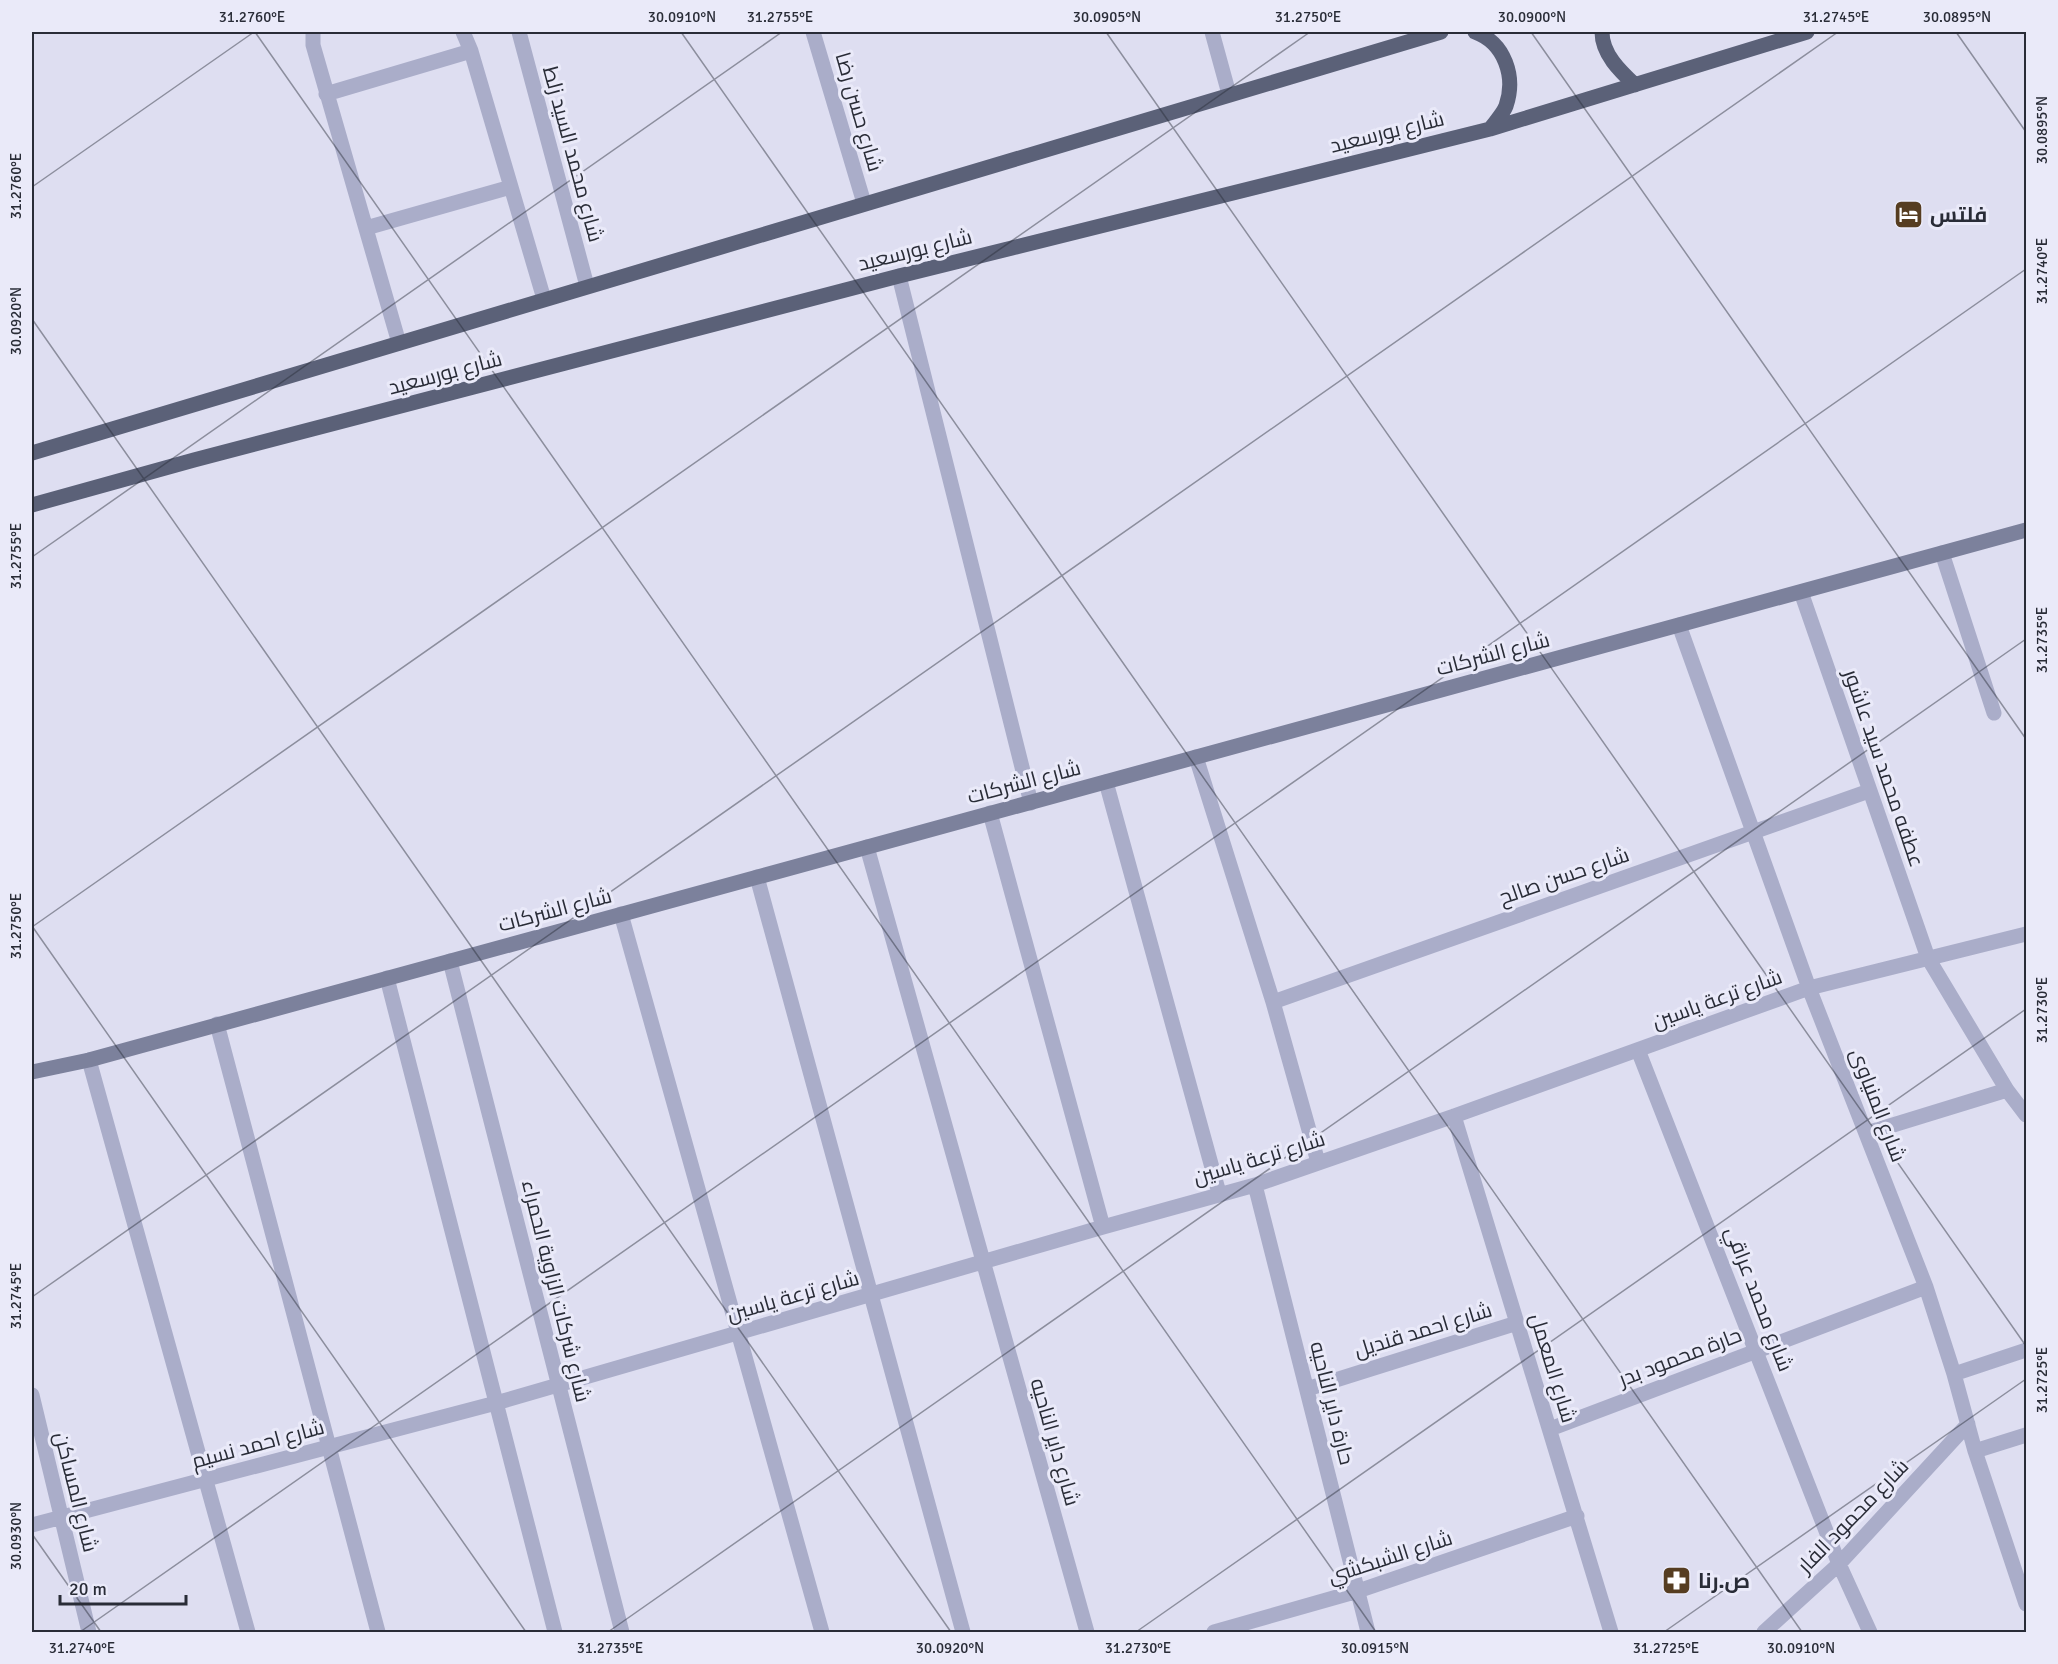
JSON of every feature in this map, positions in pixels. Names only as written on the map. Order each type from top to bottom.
[{"type":"main road","name":"شارع بورسعيد","points":[[32,453],[1441,32]]},
{"type":"main road","points":[[1475,32],[1485,35],[1504,56],[1511,82],[1506,108],[1490,129]]},
{"type":"main road","points":[[1602,32],[1614,64],[1635,85]]},
{"type":"main road","name":"شارع بورسعيد","points":[[32,505],[194,460],[899,276],[1490,129],[1807,32]]},
{"type":"main road","name":"شارع الشركات","points":[[32,1072],[89,1060],[2026,530]]},
{"type":"street","points":[[313,32],[313,45],[326,94],[399,343]]},
{"type":"street","points":[[463,32],[471,51],[544,299]]},
{"type":"street","name":"شارع محمد السيد زلط","points":[[519,32],[587,286]]},
{"type":"street","name":"شارع حسن رضا","points":[[813,32],[864,204]]},
{"type":"street","points":[[1212,32],[1229,94]]},
{"type":"street","points":[[326,94],[471,51]]},
{"type":"street","points":[[366,228],[511,187]]},
{"type":"street","points":[[899,276],[1031,802]]},
{"type":"street","points":[[1942,553],[1994,713]]},
{"type":"street","name":"عطفه محمد سيد عاشور","points":[[1801,592],[1928,958],[2007,1090],[2026,1115]]},
{"type":"street","name":"شارع المنياوى","points":[[1679,625],[1809,988],[1926,1287],[1954,1374],[1975,1451],[2026,1604]]},
{"type":"street","points":[[1196,757],[1273,1002],[1318,1162]]},
{"type":"street","points":[[1106,782],[1219,1193]]},
{"type":"street","name":"شارع حسن صالح","points":[[1273,1002],[1869,791]]},
{"type":"street","points":[[990,813],[1103,1227]]},
{"type":"street","name":"شارع داير الناحيه","points":[[867,847],[1087,1632]]},
{"type":"street","points":[[757,877],[963,1632]]},
{"type":"street","points":[[621,914],[822,1632]]},
{"type":"street","name":"شارع ترعة ياسين","points":[[496,1403],[1219,1193],[1255,1185],[1809,988],[2026,934]]},
{"type":"street","name":"شارع شركات الزاوية الحمراء","points":[[450,961],[622,1632]]},
{"type":"street","points":[[387,978],[555,1632]]},
{"type":"street","points":[[218,1024],[378,1632]]},
{"type":"street","name":"شارع محمد عراقي","points":[[1638,1050],[1839,1564],[1870,1632]]},
{"type":"street","points":[[89,1060],[248,1632]]},
{"type":"street","points":[[1867,1133],[2007,1090]]},
{"type":"street","name":"شارع المعمل","points":[[1454,1116],[1611,1632]]},
{"type":"street","name":"حارة داير الناحيه","points":[[1255,1185],[1368,1632]]},
{"type":"street","name":"حارة محمود بدر","points":[[1550,1429],[1926,1287]]},
{"type":"street","name":"شارع احمد قنديل","points":[[1307,1389],[1517,1323]]},
{"type":"street","points":[[1954,1374],[2026,1350]]},
{"type":"street","name":"شارع المساكن","points":[[32,1395],[89,1632]]},
{"type":"street","name":"شارع احمد نسيم","points":[[32,1525],[496,1403]]},
{"type":"street","name":"شارع محمود الفار","points":[[1764,1632],[1839,1564],[1968,1424]]},
{"type":"street","points":[[1975,1451],[2026,1435]]},
{"type":"street","name":"شارع الشبكشي","points":[[1214,1632],[1358,1591],[1577,1516]]},
{"type":"place","name":"فلتس","points":[[1909,215]]},
{"type":"place","name":"ص.رنا","points":[[1677,1581]]}]
